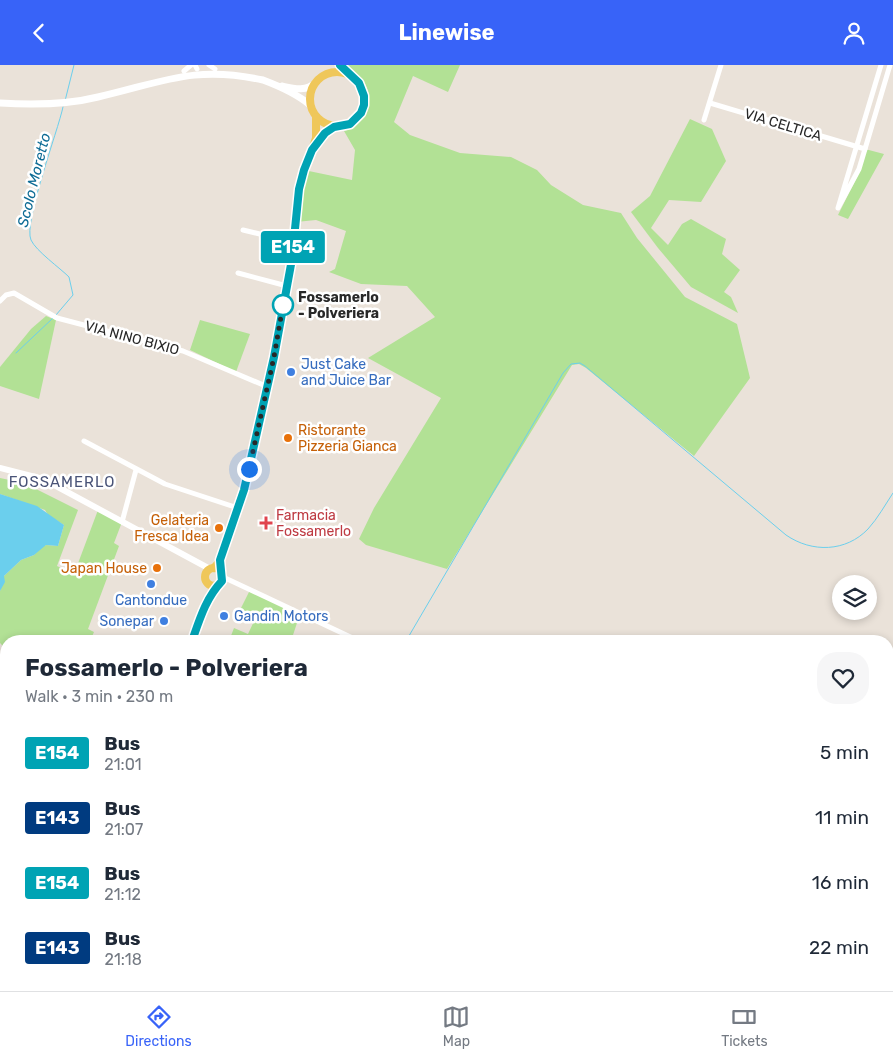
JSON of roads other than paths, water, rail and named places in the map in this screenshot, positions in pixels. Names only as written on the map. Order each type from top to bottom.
[{"type":"main road","points":[[312,150],[325,133],[334,127],[342,126],[356,119],[364,105],[363,90],[354,78],[340,65]]},
{"type":"main road","points":[[0,103],[70,102],[110,94],[197,66],[241,73],[298,89],[308,87],[329,69],[348,74]]},
{"type":"main road","points":[[194,635],[238,508],[268,387],[294,243],[299,189],[318,129],[316,117],[310,105],[310,97],[316,81]]},
{"type":"main road","points":[[270,82],[310,105]]},
{"type":"main road","points":[[316,117],[334,127]]},
{"type":"street","points":[[704,120],[721,65]]},
{"type":"street","points":[[881,65],[837,209],[859,169],[890,65]]},
{"type":"street","name":"VIA CELTICA","points":[[710,103],[865,149]]},
{"type":"street","points":[[243,230],[294,243]]},
{"type":"street","points":[[238,273],[287,286]]},
{"type":"street","name":"VIA NINO BIXIO","points":[[0,301],[6,295],[14,293],[48,314],[183,351],[268,387]]},
{"type":"street","points":[[84,441],[165,484],[238,508]]},
{"type":"street","points":[[0,468],[43,479],[214,575],[232,581],[346,635]]},
{"type":"street","points":[[122,522],[136,470]]},
{"type":"water","points":[[0,494],[37,506],[64,525],[58,546],[46,545],[34,555],[21,560],[4,576],[5,582],[0,591]]},
{"type":"waterway","name":"Scolo Moretto","points":[[65,101],[74,65]]},
{"type":"waterway","name":"Scolo Moretto","points":[[56,315],[73,295],[69,277],[34,244],[31,240],[30,230],[36,197],[63,107]]},
{"type":"waterway","name":"Scolo Moretto","points":[[16,353],[53,318]]},
{"type":"waterway","points":[[410,635],[563,373],[571,364],[580,363],[585,366],[786,535],[796,541],[818,547],[839,546],[850,542],[868,529],[893,493]]},
{"type":"place","name":"Fossamerlo - Polveriera","points":[[283,305]]},
{"type":"place","name":"Just Cake and Juice Bar","points":[[291,372]]},
{"type":"place","name":"Ristorante Pizzeria Gianca","points":[[288,438]]},
{"type":"place","name":"Farmacia Fossamerlo","points":[[266,523]]},
{"type":"place","name":"Gelateria Fresca Idea","points":[[219,528]]},
{"type":"place","name":"Japan House","points":[[157,568]]},
{"type":"place","name":"Cantondue","points":[[151,584]]},
{"type":"place","name":"Gandin Motors","points":[[224,616]]},
{"type":"place","name":"Sonepar","points":[[164,621]]},
{"type":"district","name":"FOSSAMERLO","points":[[62,482]]}]
